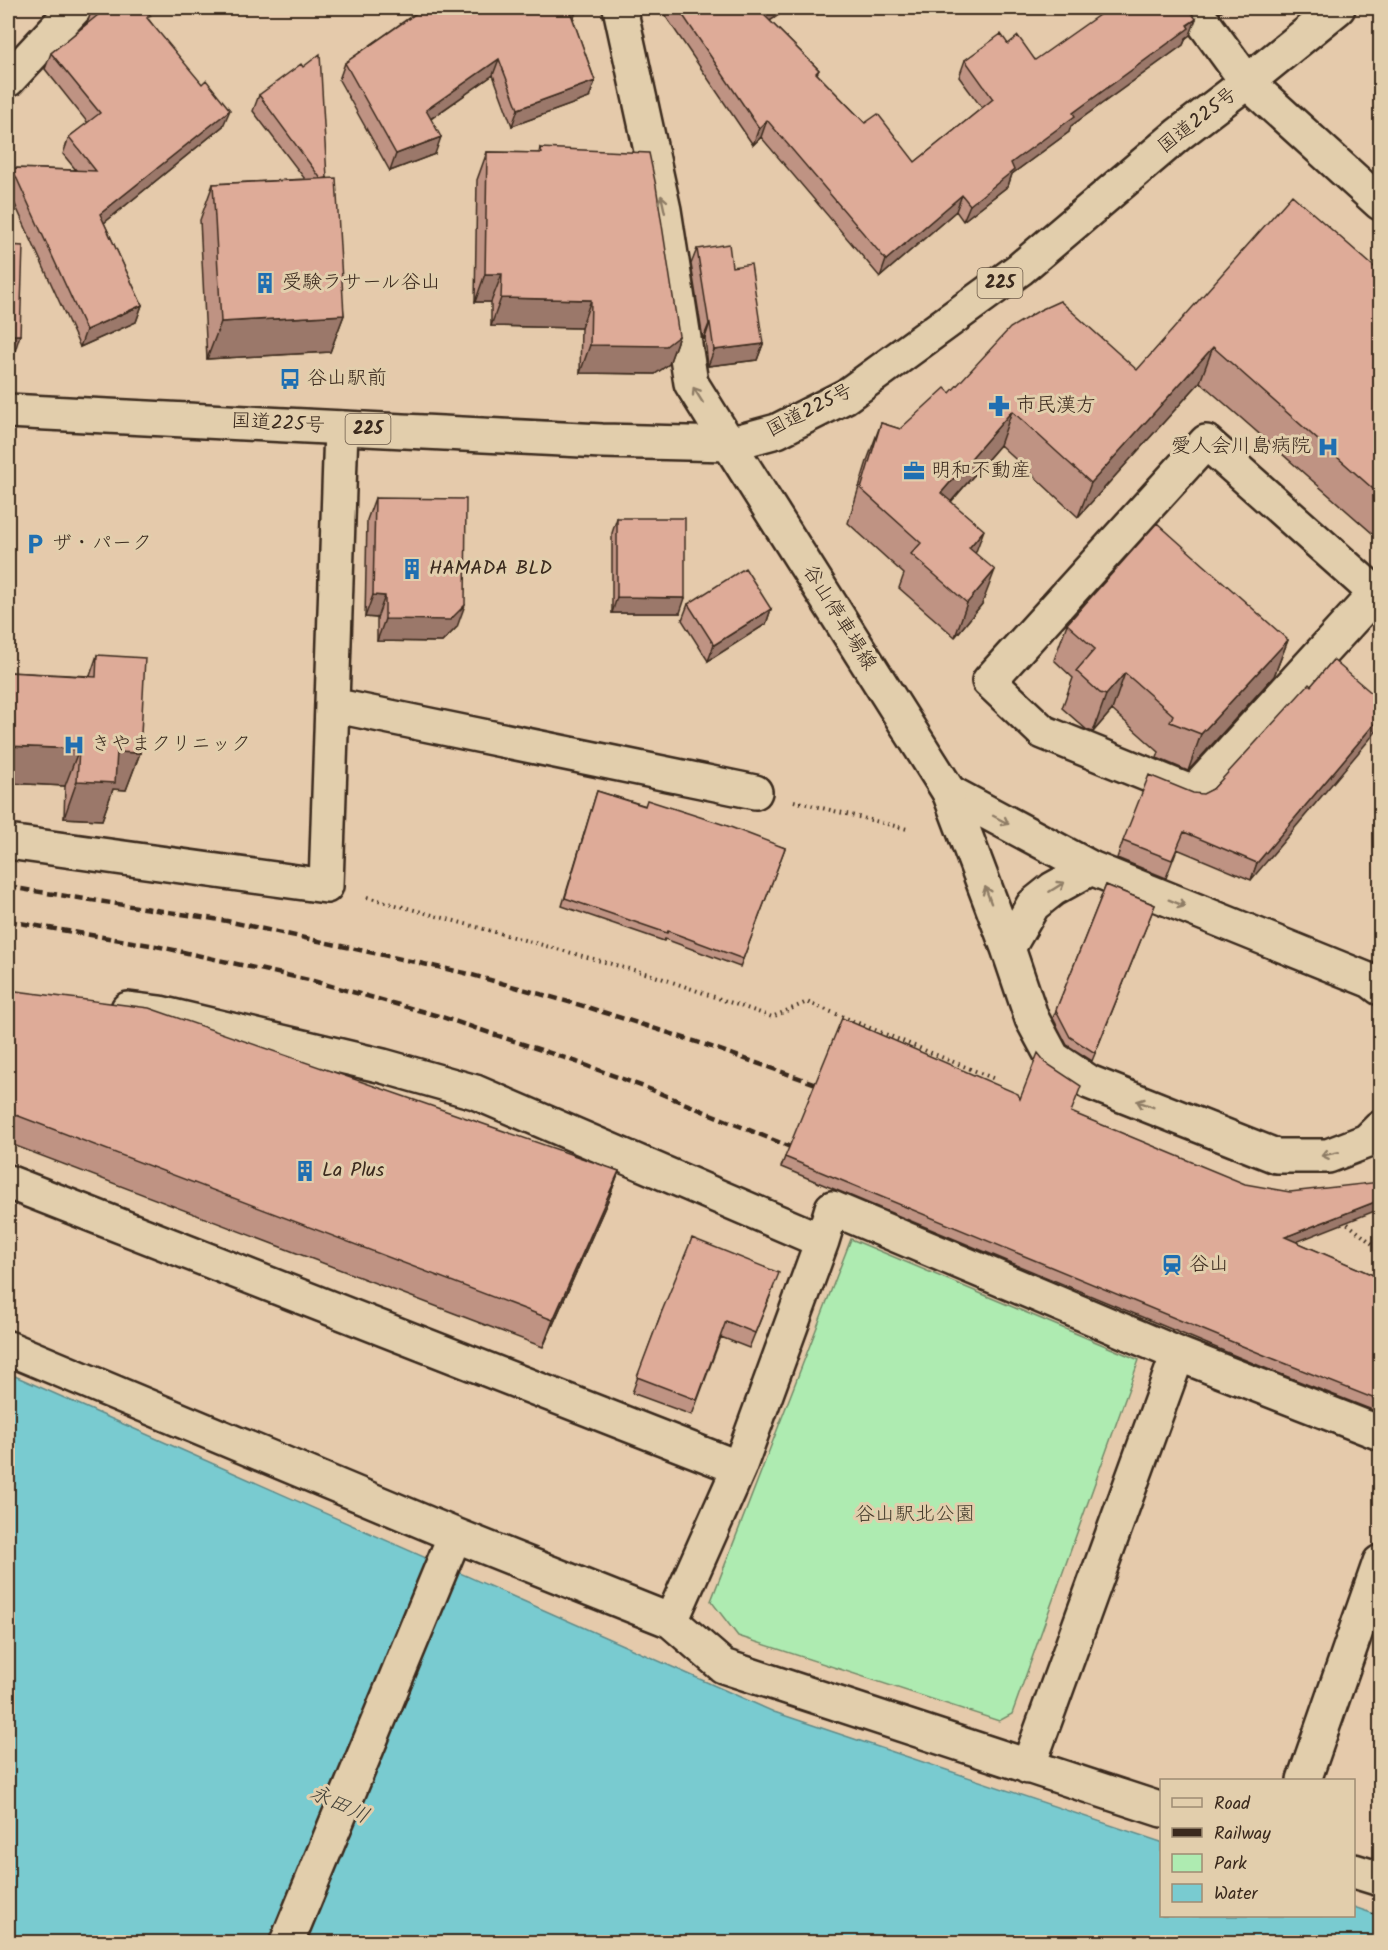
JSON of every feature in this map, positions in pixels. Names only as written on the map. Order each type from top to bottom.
[{"type":"main road","points":[[8,80],[75,8]]},
{"type":"main road","name":"谷山停車場線","points":[[620,8],[664,210],[691,383],[949,792],[1008,948],[1032,1019],[1053,1058],[1089,1082],[1276,1156],[1328,1156],[1367,1141],[1380,1128]]},
{"type":"main road","points":[[1193,8],[1247,82],[1380,203]]},
{"type":"main road","name":"国道225号","points":[[8,411],[602,441],[729,444],[777,431],[846,396],[1020,269],[1179,134],[1338,8]]},
{"type":"main road","points":[[8,842],[326,886],[340,428]]},
{"type":"main road","points":[[1206,442],[1378,595],[1193,793],[1043,732],[989,681],[1206,442]]},
{"type":"main road","points":[[332,705],[755,792]]},
{"type":"main road","points":[[949,792],[1091,868],[1371,981],[1380,988]]},
{"type":"main road","points":[[1008,948],[1033,905],[1053,889],[1091,868]]},
{"type":"main road","points":[[101,1005],[160,1014],[372,1063],[475,1092],[822,1241]]},
{"type":"main road","points":[[8,1182],[739,1468]]},
{"type":"main road","points":[[671,1621],[739,1468],[832,1208],[1178,1354],[1380,1433]]},
{"type":"main road","points":[[8,1348],[455,1535],[671,1621],[723,1666],[1160,1810]]},
{"type":"main road","points":[[1028,1767],[1178,1354]]},
{"type":"main road","points":[[287,1942],[455,1535]]},
{"type":"main road","points":[[1304,1779],[1380,1562]]},
{"type":"main road","points":[[1355,1872],[1380,1879]]},
{"type":"path","points":[[755,792],[907,829]]},
{"type":"path","points":[[326,886],[652,975],[772,1017],[807,1002],[995,1079]]},
{"type":"path","points":[[1338,1216],[1380,1250]]},
{"type":"green space","name":"谷山駅北公園","points":[[851,1239],[1139,1360],[1012,1714],[999,1721],[738,1636],[711,1601]]},
{"type":"water","name":"永田川","points":[[8,1373],[774,1712],[1160,1842],[1160,1917],[1355,1917],[1355,1907],[1380,1916],[1380,1942],[21,1942],[8,1934]]},
{"type":"building","points":[[144,8],[151,16],[147,18],[202,84],[206,80],[230,110],[100,214],[142,305],[86,330],[12,168],[96,171],[69,137],[100,113],[51,53],[98,15],[92,9]]},
{"type":"building","points":[[424,8],[577,8],[570,11],[595,81],[518,109],[499,59],[426,110],[441,137],[396,154],[345,63]]},
{"type":"building","points":[[678,8],[771,8],[762,13],[819,70],[816,73],[865,123],[878,114],[915,162],[993,99],[965,60],[1001,34],[1008,44],[1018,36],[1035,60],[1109,8],[1188,8],[1196,19],[1187,25],[1189,28],[1073,113],[1075,116],[1011,163],[1014,170],[970,205],[962,195],[886,260],[767,120],[759,128]]},
{"type":"building","points":[[320,54],[327,178],[321,179],[259,95],[301,64],[303,67]]},
{"type":"building","points":[[540,148],[649,153],[679,336],[666,346],[590,345],[591,300],[501,298],[502,274],[485,274],[487,152],[542,153]]},
{"type":"building","name":"受験ラサール谷山","points":[[336,178],[344,315],[221,322],[213,184]]},
{"type":"building","points":[[1292,195],[1380,272],[1380,495],[1213,347],[1091,483],[1012,411],[941,493],[984,530],[969,548],[995,570],[967,603],[911,554],[921,543],[861,489],[881,423],[900,429],[945,388],[950,393],[1010,328],[1060,301],[1137,370]]},
{"type":"building","points":[[729,244],[732,267],[751,264],[763,344],[714,350],[697,249]]},
{"type":"building","points":[[8,245],[23,246],[20,335],[8,335]]},
{"type":"building","name":"HAMADA BLD","points":[[375,498],[466,499],[465,605],[450,620],[385,619],[385,596],[373,595]]},
{"type":"building","points":[[617,518],[685,518],[685,598],[617,597]]},
{"type":"building","points":[[1157,523],[1288,640],[1201,734],[1170,722],[1173,715],[1125,673],[1106,695],[1100,693],[1076,671],[1095,649],[1067,624]]},
{"type":"building","points":[[745,568],[771,609],[714,645],[688,604]]},
{"type":"building","points":[[97,655],[145,658],[140,753],[117,752],[115,783],[77,781],[79,749],[8,746],[8,672],[96,677]]},
{"type":"building","points":[[1333,660],[1380,700],[1380,717],[1257,863],[1184,832],[1172,860],[1123,841],[1149,775],[1193,793],[1203,794],[1213,789]]},
{"type":"building","points":[[597,791],[645,806],[647,800],[725,825],[785,848],[743,959],[668,931],[667,933],[565,898]]},
{"type":"building","points":[[1106,885],[1155,905],[1095,1053],[1070,1037],[1056,1010]]},
{"type":"building","name":"La Plus","points":[[8,990],[149,1008],[619,1171],[553,1320],[8,1112]]},
{"type":"building","points":[[842,1018],[1018,1094],[1020,1099],[1038,1053],[1046,1063],[1081,1086],[1071,1112],[1245,1184],[1290,1192],[1380,1182],[1380,1200],[1285,1237],[1380,1278],[1380,1401],[785,1157]]},
{"type":"building","points":[[692,1238],[779,1273],[755,1333],[726,1321],[697,1400],[637,1377]]},
{"type":"railway","points":[[8,887],[227,921],[465,973],[587,1007],[697,1042],[830,1089]]},
{"type":"railway","points":[[8,921],[156,946],[313,981],[439,1016],[577,1062],[652,1090],[805,1153]]},
{"type":"place","name":"受験ラサール谷山","points":[[265,283]]},
{"type":"place","name":"谷山駅前","points":[[290,379]]},
{"type":"place","name":"市民漢方","points":[[999,406]]},
{"type":"place","name":"愛人会川島病院","points":[[1328,447]]},
{"type":"place","name":"明和不動産","points":[[914,471]]},
{"type":"place","name":"ザ・パーク","points":[[35,544]]},
{"type":"place","name":"HAMADA BLD","points":[[412,569]]},
{"type":"place","name":"きやまクリニック","points":[[74,745]]},
{"type":"place","name":"La Plus","points":[[305,1171]]},
{"type":"place","name":"谷山","points":[[1172,1265]]}]
